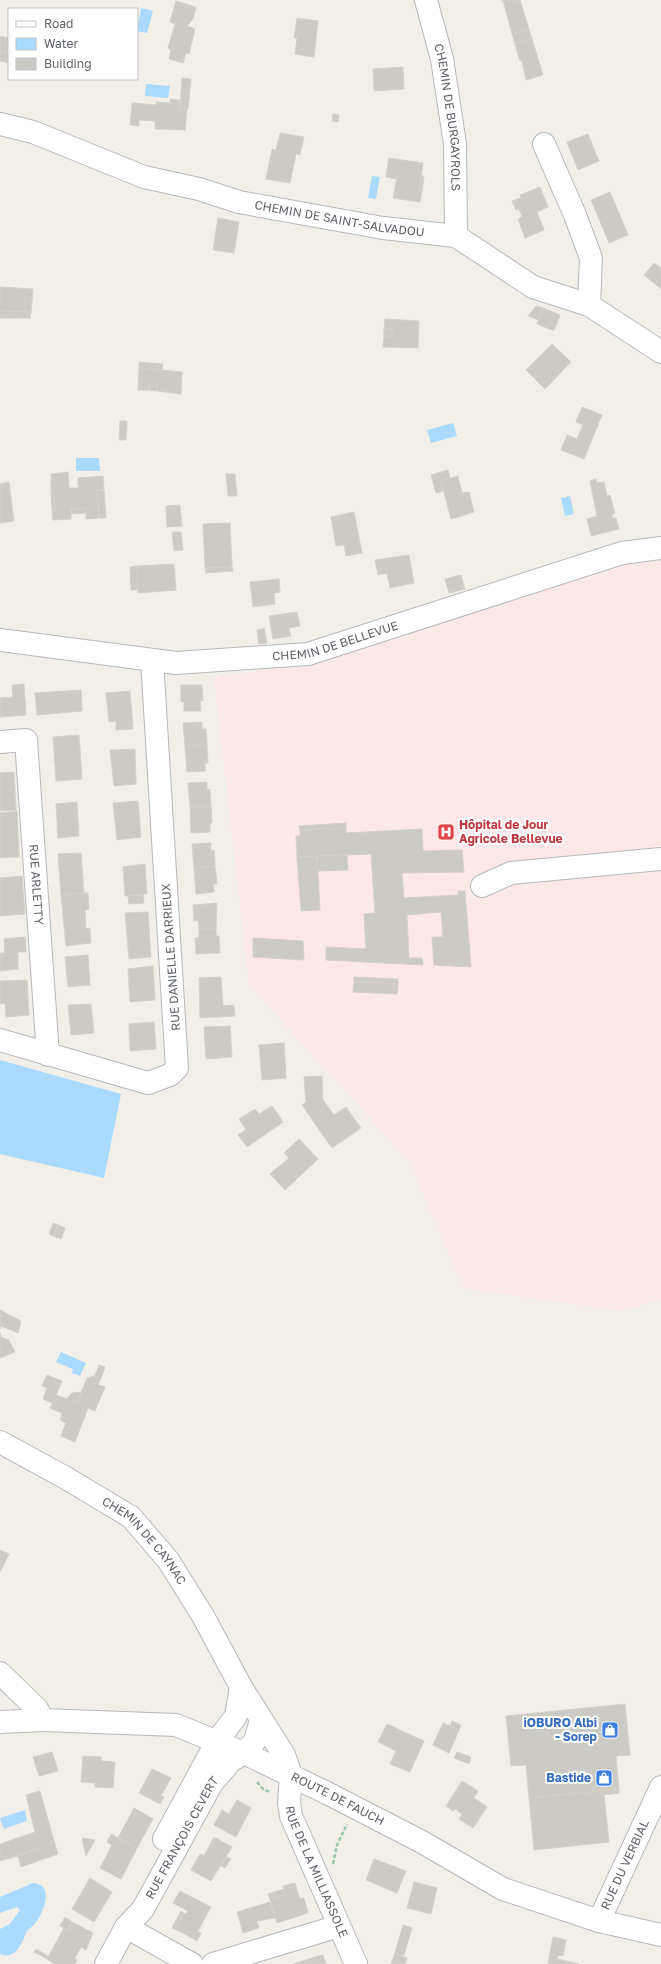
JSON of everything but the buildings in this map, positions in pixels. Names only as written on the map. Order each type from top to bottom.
[{"type":"street","name":"CHEMIN DE BURGAYROLS","points":[[426,0],[442,59],[455,144],[456,236]]},
{"type":"street","name":"CHEMIN DE SAINT-SALVADOU","points":[[0,124],[33,132],[144,177],[199,189],[239,202],[384,228],[456,236],[533,287],[589,305],[661,352]]},
{"type":"street","points":[[544,144],[575,215],[591,258],[589,305]]},
{"type":"street","name":"CHEMIN DE BELLEVUE","points":[[0,640],[176,663],[308,654],[622,553],[661,548]]},
{"type":"street","name":"RUE DANIELLE DARRIEUX","points":[[0,1040],[148,1083],[170,1075],[177,1068],[152,660]]},
{"type":"street","name":"RUE ARLETTY","points":[[0,742],[26,740],[48,1055]]},
{"type":"street","points":[[482,886],[511,872],[661,858]]},
{"type":"street","name":"CHEMIN DE CAYNAC","points":[[0,1442],[66,1478],[131,1517],[168,1560],[203,1616],[241,1686],[284,1755],[291,1775]]},
{"type":"street","points":[[0,1673],[37,1709],[43,1720]]},
{"type":"street","points":[[217,1741],[236,1716],[241,1686]]},
{"type":"street","name":"ROUTE DE FAUCH","points":[[0,1722],[43,1720],[176,1725],[217,1741],[291,1775],[422,1842],[503,1889],[600,1921],[661,1935]]},
{"type":"street","points":[[244,1753],[256,1741],[261,1720]]},
{"type":"street","name":"RUE FRANÇOIS CEVERT","points":[[126,1927],[131,1902],[217,1741]]},
{"type":"street","name":"RUE FRANÇOIS CEVERT","points":[[106,1964],[126,1927],[142,1909],[212,1784],[231,1762],[244,1753]]},
{"type":"street","name":"RUE DE LA MILLIASSOLE","points":[[291,1775],[289,1803],[291,1816],[356,1964]]},
{"type":"street","name":"RUE DU VERBIAL","points":[[600,1921],[661,1786]]},
{"type":"street","points":[[213,1964],[339,1926]]},
{"type":"street","points":[[126,1927],[192,1964]]},
{"type":"shaded area","name":"Hôpital de Jour Agricole Bellevue","points":[[635,558],[661,561],[661,1300],[620,1311],[463,1288],[408,1160],[249,985],[214,678],[324,660]]},
{"type":"water","points":[[141,8],[153,11],[147,33],[138,31]]},
{"type":"water","points":[[146,84],[170,86],[168,98],[145,96]]},
{"type":"water","points":[[372,176],[380,177],[376,199],[368,198]]},
{"type":"water","points":[[453,423],[457,436],[431,443],[427,430]]},
{"type":"water","points":[[76,458],[99,458],[100,471],[76,471]]},
{"type":"water","points":[[570,496],[574,514],[565,516],[561,498]]},
{"type":"water","points":[[0,1060],[121,1094],[104,1178],[0,1154]]},
{"type":"water","points":[[61,1352],[86,1363],[80,1376],[72,1373],[73,1369],[56,1362]]},
{"type":"water","points":[[25,1810],[27,1821],[4,1829],[0,1818]]},
{"type":"water","points":[[33,1883],[40,1885],[46,1894],[46,1901],[41,1914],[34,1925],[27,1931],[18,1950],[9,1955],[0,1954],[0,1929],[10,1924],[20,1910],[17,1907],[0,1913],[0,1897]]},
{"type":"place","name":"Hôpital de Jour Agricole Bellevue","points":[[446,832]]},
{"type":"place","name":"iOBURO Albi - Sorep","points":[[610,1730]]},
{"type":"place","name":"Bastide","points":[[604,1778]]}]
